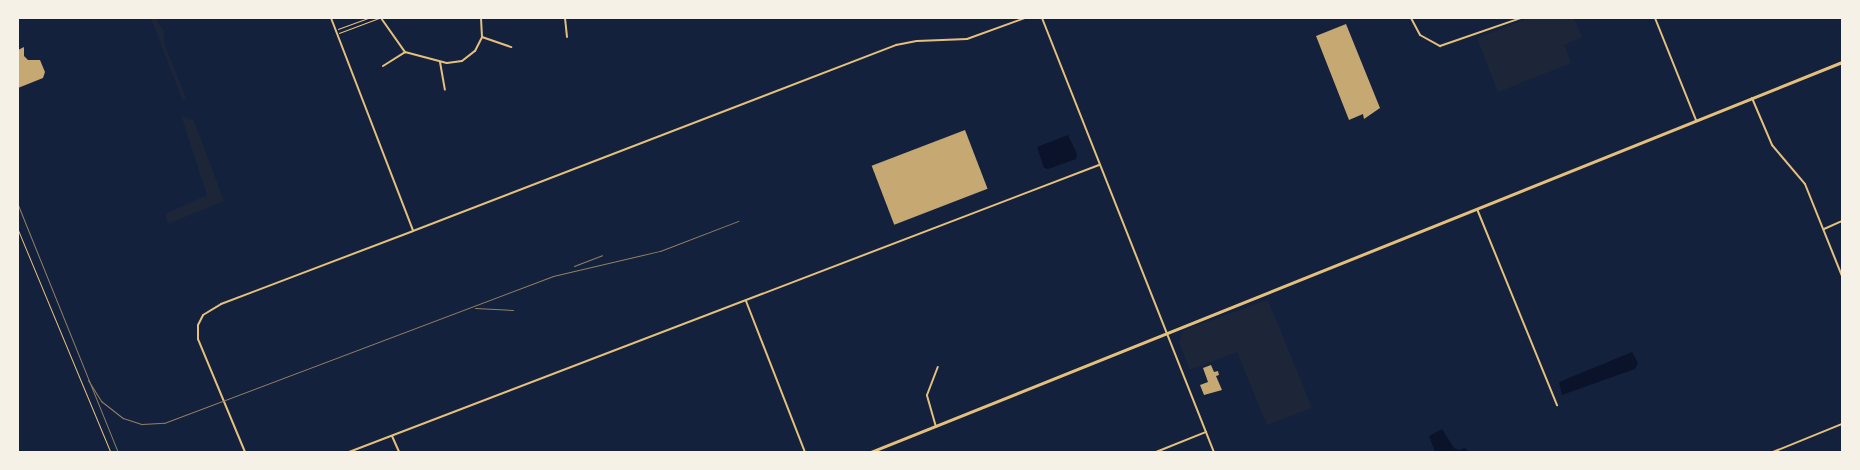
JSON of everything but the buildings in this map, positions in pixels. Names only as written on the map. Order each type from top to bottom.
[{"type":"main road","points":[[871,452],[1842,62]]},
{"type":"street","points":[[331,18],[413,231]]},
{"type":"street","points":[[380,18],[405,52],[440,62],[452,63],[467,58],[482,37],[481,18]]},
{"type":"street","points":[[565,18],[567,38]]},
{"type":"street","points":[[244,452],[198,339],[198,325],[203,314],[221,304],[896,45],[917,41],[967,39],[1026,18]]},
{"type":"street","points":[[1042,18],[1214,452]]},
{"type":"street","points":[[1411,18],[1424,40],[1440,46],[1520,18]]},
{"type":"street","points":[[1655,18],[1696,120]]},
{"type":"street","points":[[482,37],[511,47]]},
{"type":"street","points":[[384,66],[405,52]]},
{"type":"street","points":[[440,62],[445,90]]},
{"type":"street","points":[[1752,98],[1772,145],[1805,184],[1842,276]]},
{"type":"street","points":[[349,452],[1099,165]]},
{"type":"street","points":[[1477,209],[1557,406]]},
{"type":"street","points":[[1824,229],[1842,220]]},
{"type":"street","points":[[746,301],[805,452]]},
{"type":"street","points":[[936,427],[927,395],[938,367]]},
{"type":"street","points":[[1773,452],[1842,424]]},
{"type":"street","points":[[1156,452],[1206,432]]},
{"type":"street","points":[[392,436],[398,452]]},
{"type":"lane","points":[[336,30],[369,18]]},
{"type":"lane","points":[[338,33],[380,18]]},
{"type":"path","points":[[18,229],[111,452]]},
{"type":"shaded area","points":[[151,18],[155,18],[164,31],[164,44],[186,98],[183,101]]},
{"type":"shaded area","points":[[1529,18],[1574,18],[1582,37],[1564,45],[1571,63],[1498,92],[1477,38]]},
{"type":"shaded area","points":[[181,115],[194,121],[224,201],[168,224],[165,214],[207,195]]},
{"type":"shaded area","points":[[1068,135],[1077,154],[1076,159],[1048,169],[1044,168],[1037,147]]},
{"type":"shaded area","points":[[1268,300],[1312,408],[1267,425],[1237,352],[1190,370],[1179,342],[1184,330]]},
{"type":"shaded area","points":[[1632,352],[1638,363],[1635,369],[1562,395],[1559,382]]},
{"type":"shaded area","points":[[1442,429],[1454,448],[1459,450],[1465,448],[1469,452],[1435,452],[1429,436]]},
{"type":"railway","points":[[18,205],[118,452]]},
{"type":"railway","points":[[88,380],[101,401],[123,418],[142,424],[164,423],[553,276],[660,251],[738,221]]},
{"type":"railway","points":[[574,266],[602,255]]},
{"type":"railway","points":[[475,308],[513,310]]}]
